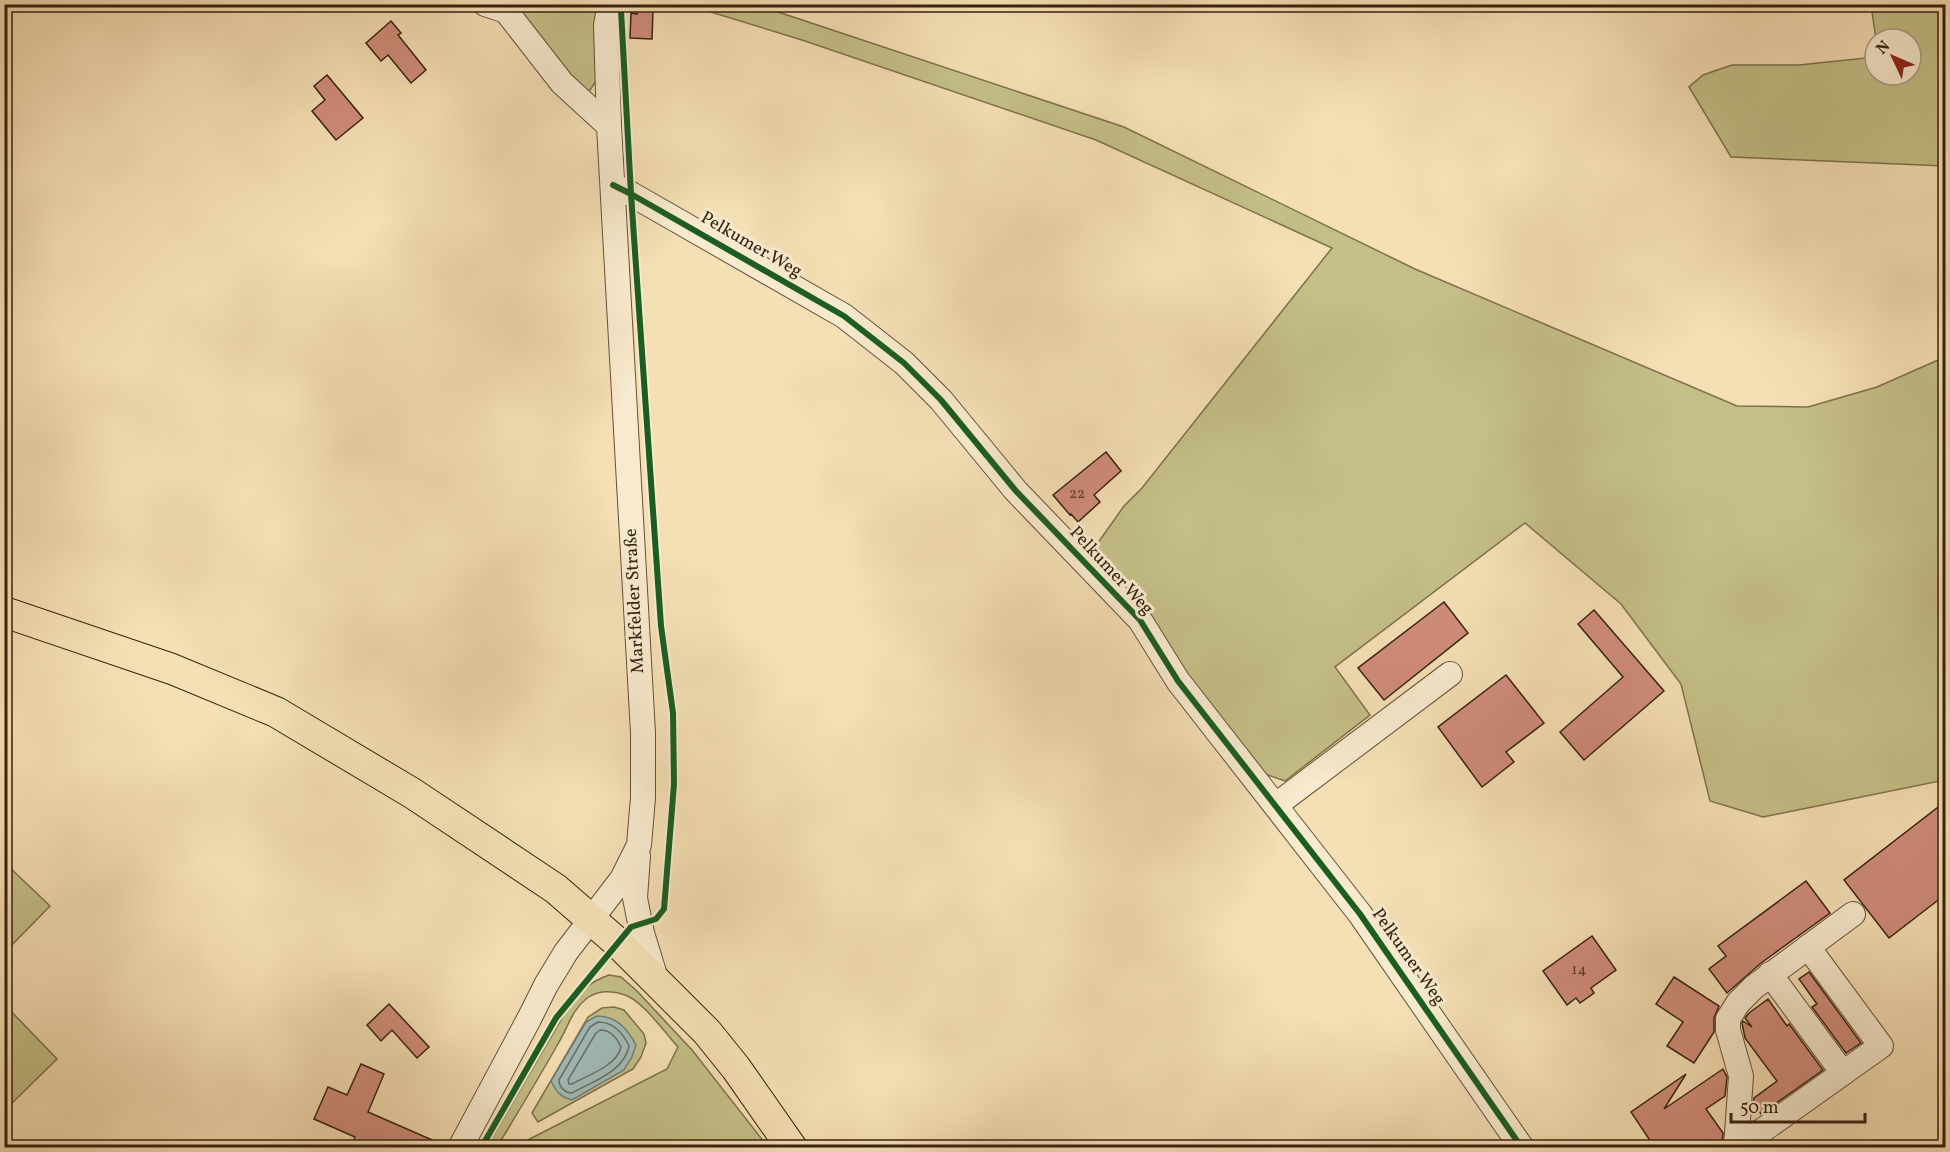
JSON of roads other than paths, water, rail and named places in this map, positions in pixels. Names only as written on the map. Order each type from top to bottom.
[{"type":"main road","points":[[4,612],[172,669],[276,712],[412,793],[556,889],[592,919],[707,1032],[736,1068],[792,1148]]},
{"type":"street","points":[[485,4],[506,11],[562,83],[609,126]]},
{"type":"street","name":"Markfelder Straße","points":[[460,1148],[546,985],[566,952],[622,879],[639,844],[643,798],[643,733],[609,126],[606,25],[610,4]]},
{"type":"street","name":"Pelkumer Weg","points":[[613,185],[844,316],[904,363],[941,400],[1016,491],[1140,620],[1178,681],[1360,914],[1522,1148]]},
{"type":"street","points":[[1276,806],[1450,674]]},
{"type":"street","points":[[639,844],[635,898],[642,933],[657,982]]},
{"type":"street","points":[[1808,947],[1881,1046],[1755,1136],[1736,1144],[1742,1076],[1727,1023],[1738,1003],[1770,974],[1853,915]]},
{"type":"street","points":[[1770,974],[1843,1073]]},
{"type":"water","points":[[597,1016],[610,1018],[625,1028],[636,1045],[632,1057],[624,1070],[572,1100],[568,1099],[559,1093],[551,1081],[586,1022]]}]
